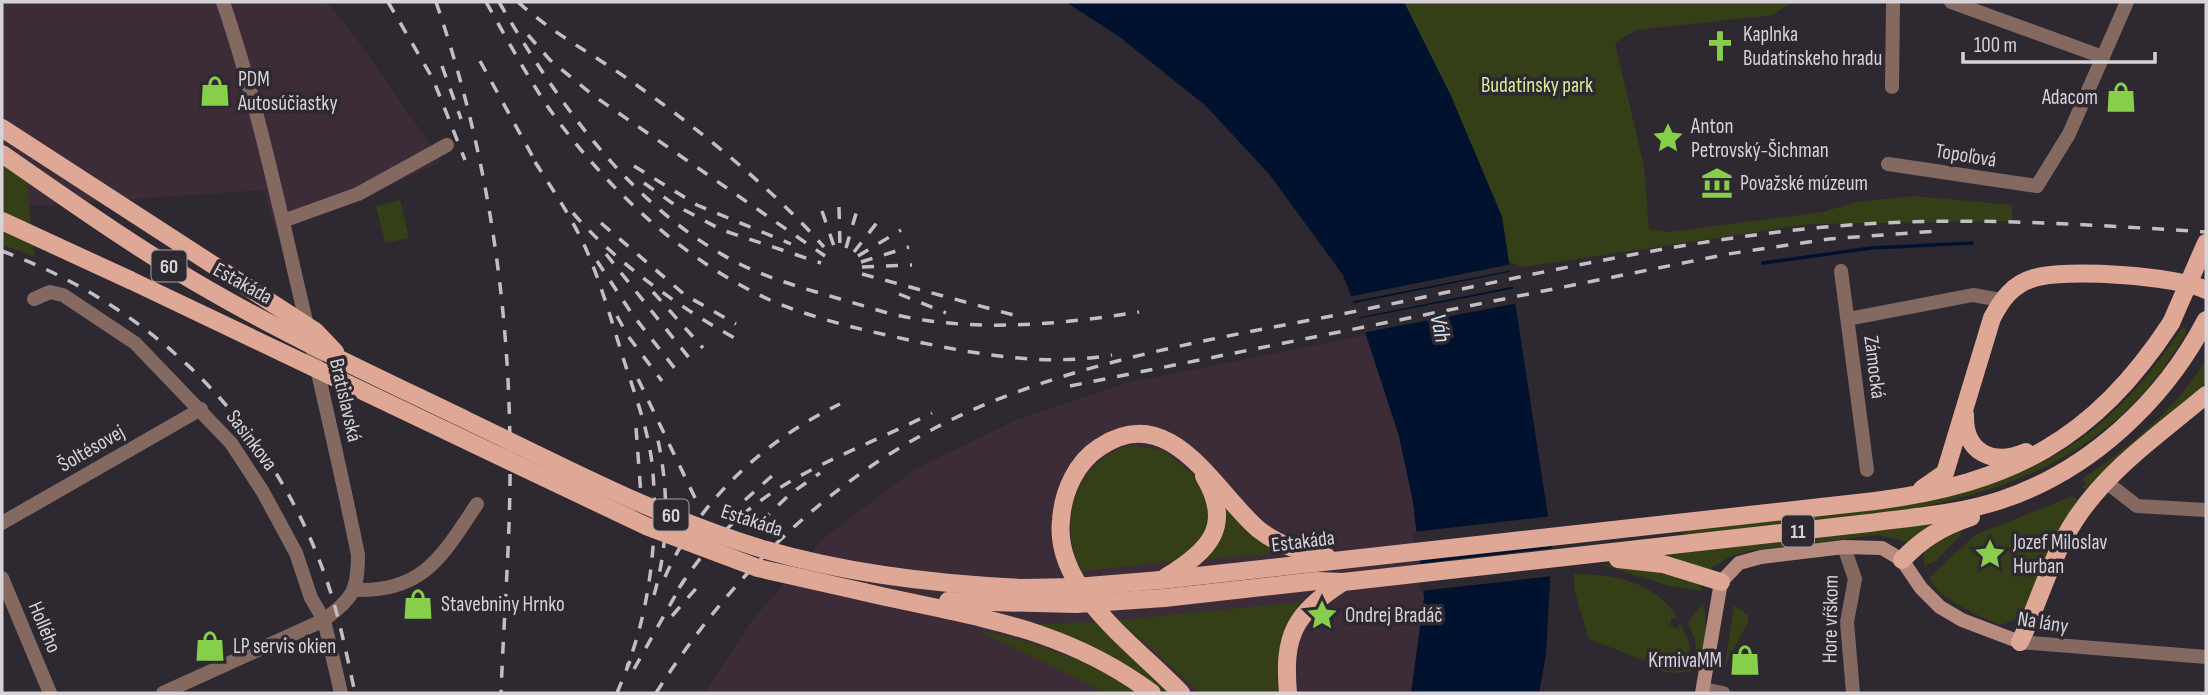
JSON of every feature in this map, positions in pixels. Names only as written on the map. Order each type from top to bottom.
[{"type":"main road","points":[[2,128],[315,331],[345,362]]},
{"type":"main road","name":"Estakáda","points":[[2,154],[130,241],[206,288],[345,362],[642,503],[767,550],[869,573],[953,584],[1162,589],[1342,582],[1580,555]]},
{"type":"main road","name":"Estakáda","points":[[2,218],[646,526],[758,568],[864,593],[995,604],[1076,604],[1340,559],[1906,497]]},
{"type":"main road","name":"11","points":[[1906,497],[1960,486],[2001,473],[2039,454],[2068,434],[2118,392],[2171,323],[2206,243]]},
{"type":"main road","points":[[1906,497],[1942,478],[1965,412],[1987,333],[2001,300],[2014,287],[2047,275],[2172,280],[2206,290]]},
{"type":"main road","name":"11","points":[[1580,555],[1944,513],[2013,495],[2061,473],[2113,437],[2156,395],[2196,340],[2206,320]]},
{"type":"main road","points":[[2020,642],[2069,531],[2105,481],[2206,395]]},
{"type":"main road","points":[[1965,412],[1968,439],[1979,453],[1990,457],[2008,458],[2068,434]]},
{"type":"main road","points":[[1181,693],[1109,622],[1071,574],[1060,537],[1063,506],[1079,468],[1094,451],[1117,438],[1131,435],[1154,437],[1176,446],[1195,461],[1245,516],[1270,537],[1308,553],[1340,559]]},
{"type":"main road","points":[[1162,589],[1194,559],[1214,534],[1217,523],[1215,499],[1195,461]]},
{"type":"main road","points":[[1702,691],[1721,583],[1732,569],[1746,560],[1844,547],[1882,548],[1902,560],[1921,540],[1939,528],[2003,506],[2013,495]]},
{"type":"main road","points":[[1580,555],[1663,564],[1721,583]]},
{"type":"main road","name":"Na lány","points":[[1902,560],[1921,589],[1940,607],[1972,624],[2020,642]]},
{"type":"main road","points":[[1288,693],[1286,654],[1294,628],[1306,608],[1342,582]]},
{"type":"main road","points":[[864,593],[1048,635],[1096,656],[1148,690]]},
{"type":"main road","points":[[1151,661],[1191,693]]},
{"type":"street","name":"Bratislavská","points":[[223,2],[237,43],[283,221],[358,555],[355,590]]},
{"type":"street","points":[[1892,87],[1893,2]]},
{"type":"street","points":[[1951,2],[2103,57],[2127,2]]},
{"type":"street","name":"Topoľová","points":[[1888,164],[2036,186],[2069,134],[2103,57]]},
{"type":"street","points":[[283,221],[358,194],[447,145]]},
{"type":"street","name":"Zámocká","points":[[1841,271],[1867,470]]},
{"type":"street","name":"Sasinkova","points":[[34,299],[50,292],[63,295],[135,343],[231,443],[263,492],[296,553],[311,598],[324,620],[341,693]]},
{"type":"street","points":[[1847,319],[1973,295],[2001,300]]},
{"type":"street","name":"Šoltésovej","points":[[2,523],[201,409]]},
{"type":"street","points":[[2105,481],[2137,506],[2206,510]]},
{"type":"street","points":[[163,693],[324,620],[346,602],[355,590],[381,591],[402,586],[420,574],[455,537],[477,504]]},
{"type":"street","name":"Hore vŕškom","points":[[1844,547],[1855,579],[1847,622],[1853,693]]},
{"type":"street","name":"Hollého","points":[[2,578],[50,693]]},
{"type":"street","name":"Na lány","points":[[2020,642],[2050,647],[2206,657]]},
{"type":"street","points":[[1702,691],[1723,693]]},
{"type":"shaded area","points":[[2,2],[327,2],[349,28],[442,161],[359,200],[275,230],[264,190],[33,206],[2,204]]},
{"type":"shaded area","points":[[1366,335],[1399,436],[1413,502],[1424,598],[1411,693],[705,693],[749,624],[824,538],[915,469],[1016,420],[1126,383]]},
{"type":"green space","name":"Budatínsky park","points":[[1404,2],[1792,2],[1773,15],[1636,30],[1615,43],[1644,166],[1649,229],[1668,232],[1823,212],[1856,202],[1913,196],[2012,205],[2012,221],[1810,224],[1524,267],[1509,262],[1502,216],[1451,96]]},
{"type":"green space","points":[[2,158],[27,183],[34,256],[2,245]]},
{"type":"green space","points":[[400,200],[409,238],[385,243],[376,206]]},
{"type":"green space","points":[[2182,328],[2187,331],[2143,393],[2091,440],[2032,473],[1968,496],[1899,511],[1829,521],[1686,535],[1681,533],[1715,525],[1907,503],[1961,492],[2010,477],[2056,455],[2100,424],[2141,382]]},
{"type":"green space","points":[[2206,360],[2206,382],[2202,387],[2112,462],[2085,489],[2082,487],[2086,484],[2082,479],[2118,454],[2166,411]]},
{"type":"green space","points":[[1130,445],[1164,451],[1197,478],[1212,511],[1205,540],[1175,561],[1082,571],[1074,553],[1071,534],[1071,514],[1076,496],[1084,479],[1096,464],[1111,453]]},
{"type":"green space","points":[[2070,497],[2078,499],[2019,618],[1997,624],[1950,600],[1929,578],[1975,535]]},
{"type":"green space","points":[[1220,500],[1281,551],[1280,553],[1204,559]]},
{"type":"green space","points":[[1937,521],[1908,542],[1877,535],[1747,551],[1729,557],[1710,569],[1660,556]]},
{"type":"green space","points":[[1960,531],[1961,535],[1936,561],[1924,566],[1924,549]]},
{"type":"green space","points":[[1600,564],[1634,565],[1696,580],[1703,591],[1669,586]]},
{"type":"green space","points":[[1574,574],[1604,576],[1632,582],[1668,605],[1678,618],[1671,618],[1670,625],[1677,629],[1680,623],[1689,642],[1691,671],[1661,671],[1653,664],[1589,639],[1574,589]]},
{"type":"green space","points":[[1301,602],[1282,639],[1281,693],[1201,693],[1119,620]]},
{"type":"green space","points":[[1703,603],[1706,638],[1704,657],[1698,672],[1695,640],[1688,622]]},
{"type":"green space","points":[[1734,605],[1748,615],[1748,622],[1725,665]]},
{"type":"green space","points":[[1099,622],[1174,693],[1165,693],[1104,652],[1040,627],[1040,624]]},
{"type":"green space","points":[[977,630],[1062,654],[1141,693],[1106,693]]},
{"type":"water","name":"Váh","points":[[1066,2],[1404,2],[1451,96],[1502,217],[1552,542],[1546,655],[1539,693],[1411,693],[1424,598],[1413,502],[1399,436],[1343,275],[1269,174],[1206,106],[1121,38]]},
{"type":"pier","points":[[1512,264],[1513,270],[1350,302],[1348,297]]},
{"type":"pier","points":[[1514,271],[1516,286],[1356,318],[1350,304]]},
{"type":"pier","points":[[1516,288],[1518,303],[1362,333],[1357,319]]},
{"type":"pier","points":[[1552,516],[1555,541],[1416,560],[1413,532]]},
{"type":"pier","points":[[1555,548],[1554,576],[1420,591],[1417,564]]},
{"type":"waterway","points":[[1763,263],[1871,248],[1972,243]]},
{"type":"railway","points":[[388,2],[433,79],[465,160]]},
{"type":"railway","points":[[436,2],[469,112],[481,167],[505,336],[510,480],[501,693]]},
{"type":"railway","points":[[486,2],[548,107],[619,192],[676,242],[737,283],[770,300],[826,320],[947,348],[1018,358],[1064,360],[1112,355]]},
{"type":"railway","points":[[499,2],[570,112],[627,179],[693,236],[743,266],[784,282],[873,309],[934,322],[1023,325],[1139,312]]},
{"type":"railway","points":[[518,2],[705,137],[780,201],[824,247]]},
{"type":"railway","points":[[528,35],[550,60],[594,96],[825,256]]},
{"type":"railway","points":[[480,61],[539,168]]},
{"type":"railway","points":[[442,66],[461,119]]},
{"type":"railway","points":[[535,162],[575,226],[592,264],[638,404],[650,451],[654,488],[651,566],[642,618],[627,667]]},
{"type":"railway","points":[[634,166],[697,205],[791,244]]},
{"type":"railway","points":[[644,183],[675,205],[722,230],[821,263]]},
{"type":"railway","points":[[839,207],[840,248]]},
{"type":"railway","points":[[846,248],[857,210]]},
{"type":"railway","points":[[822,211],[835,249]]},
{"type":"railway","points":[[573,213],[609,250],[651,284],[740,341]]},
{"type":"railway","points":[[854,252],[879,220]]},
{"type":"railway","points":[[656,693],[683,653],[744,577],[778,542],[852,480],[892,452],[935,428],[982,406],[1082,371],[1187,345],[1583,264],[1764,234],[1873,223],[1968,221],[2206,232]]},
{"type":"railway","points":[[601,223],[685,295],[736,324]]},
{"type":"railway","points":[[858,256],[901,230]]},
{"type":"railway","points":[[1070,386],[1728,254],[1829,239],[1937,231]]},
{"type":"railway","points":[[861,262],[909,247]]},
{"type":"railway","points":[[2,251],[56,274],[107,303],[155,337],[198,375],[237,418],[271,465],[300,515],[328,585],[355,693]]},
{"type":"railway","points":[[606,254],[690,359]]},
{"type":"railway","points":[[597,261],[632,314],[676,370]]},
{"type":"railway","points":[[862,267],[912,265]]},
{"type":"railway","points":[[862,274],[1017,316]]},
{"type":"railway","points":[[653,292],[703,348]]},
{"type":"railway","points":[[899,294],[946,313]]},
{"type":"railway","points":[[617,316],[628,336],[662,381]]},
{"type":"railway","points":[[638,379],[697,502]]},
{"type":"railway","points":[[665,577],[696,523],[737,475],[786,435],[840,404]]},
{"type":"railway","points":[[679,588],[705,552],[733,523],[761,500],[824,464],[932,413]]},
{"type":"railway","points":[[636,428],[643,522]]},
{"type":"railway","points":[[654,595],[666,516],[664,475],[657,436]]},
{"type":"railway","points":[[761,522],[790,494],[820,473]]},
{"type":"railway","points":[[745,500],[773,475]]},
{"type":"railway","points":[[634,669],[684,580]]},
{"type":"railway","points":[[672,616],[700,584]]},
{"type":"railway","points":[[617,693],[630,661]]},
{"type":"place","name":"Kaplnka Budatínskeho hradu","points":[[1720,46]]},
{"type":"place","name":"PDM Autosúčiastky","points":[[215,91]]},
{"type":"place","name":"Adacom","points":[[2121,97]]},
{"type":"place","name":"Anton Petrovský-Šichman","points":[[1668,138]]},
{"type":"place","name":"Považské múzeum","points":[[1717,183]]},
{"type":"place","name":"Jozef Miloslav Hurban","points":[[1990,554]]},
{"type":"place","name":"Stavebniny Hrnko","points":[[418,604]]},
{"type":"place","name":"Ondrej Bradáč","points":[[1322,615]]},
{"type":"place","name":"LP servis okien","points":[[210,646]]},
{"type":"place","name":"KrmivaMM","points":[[1745,660]]}]
